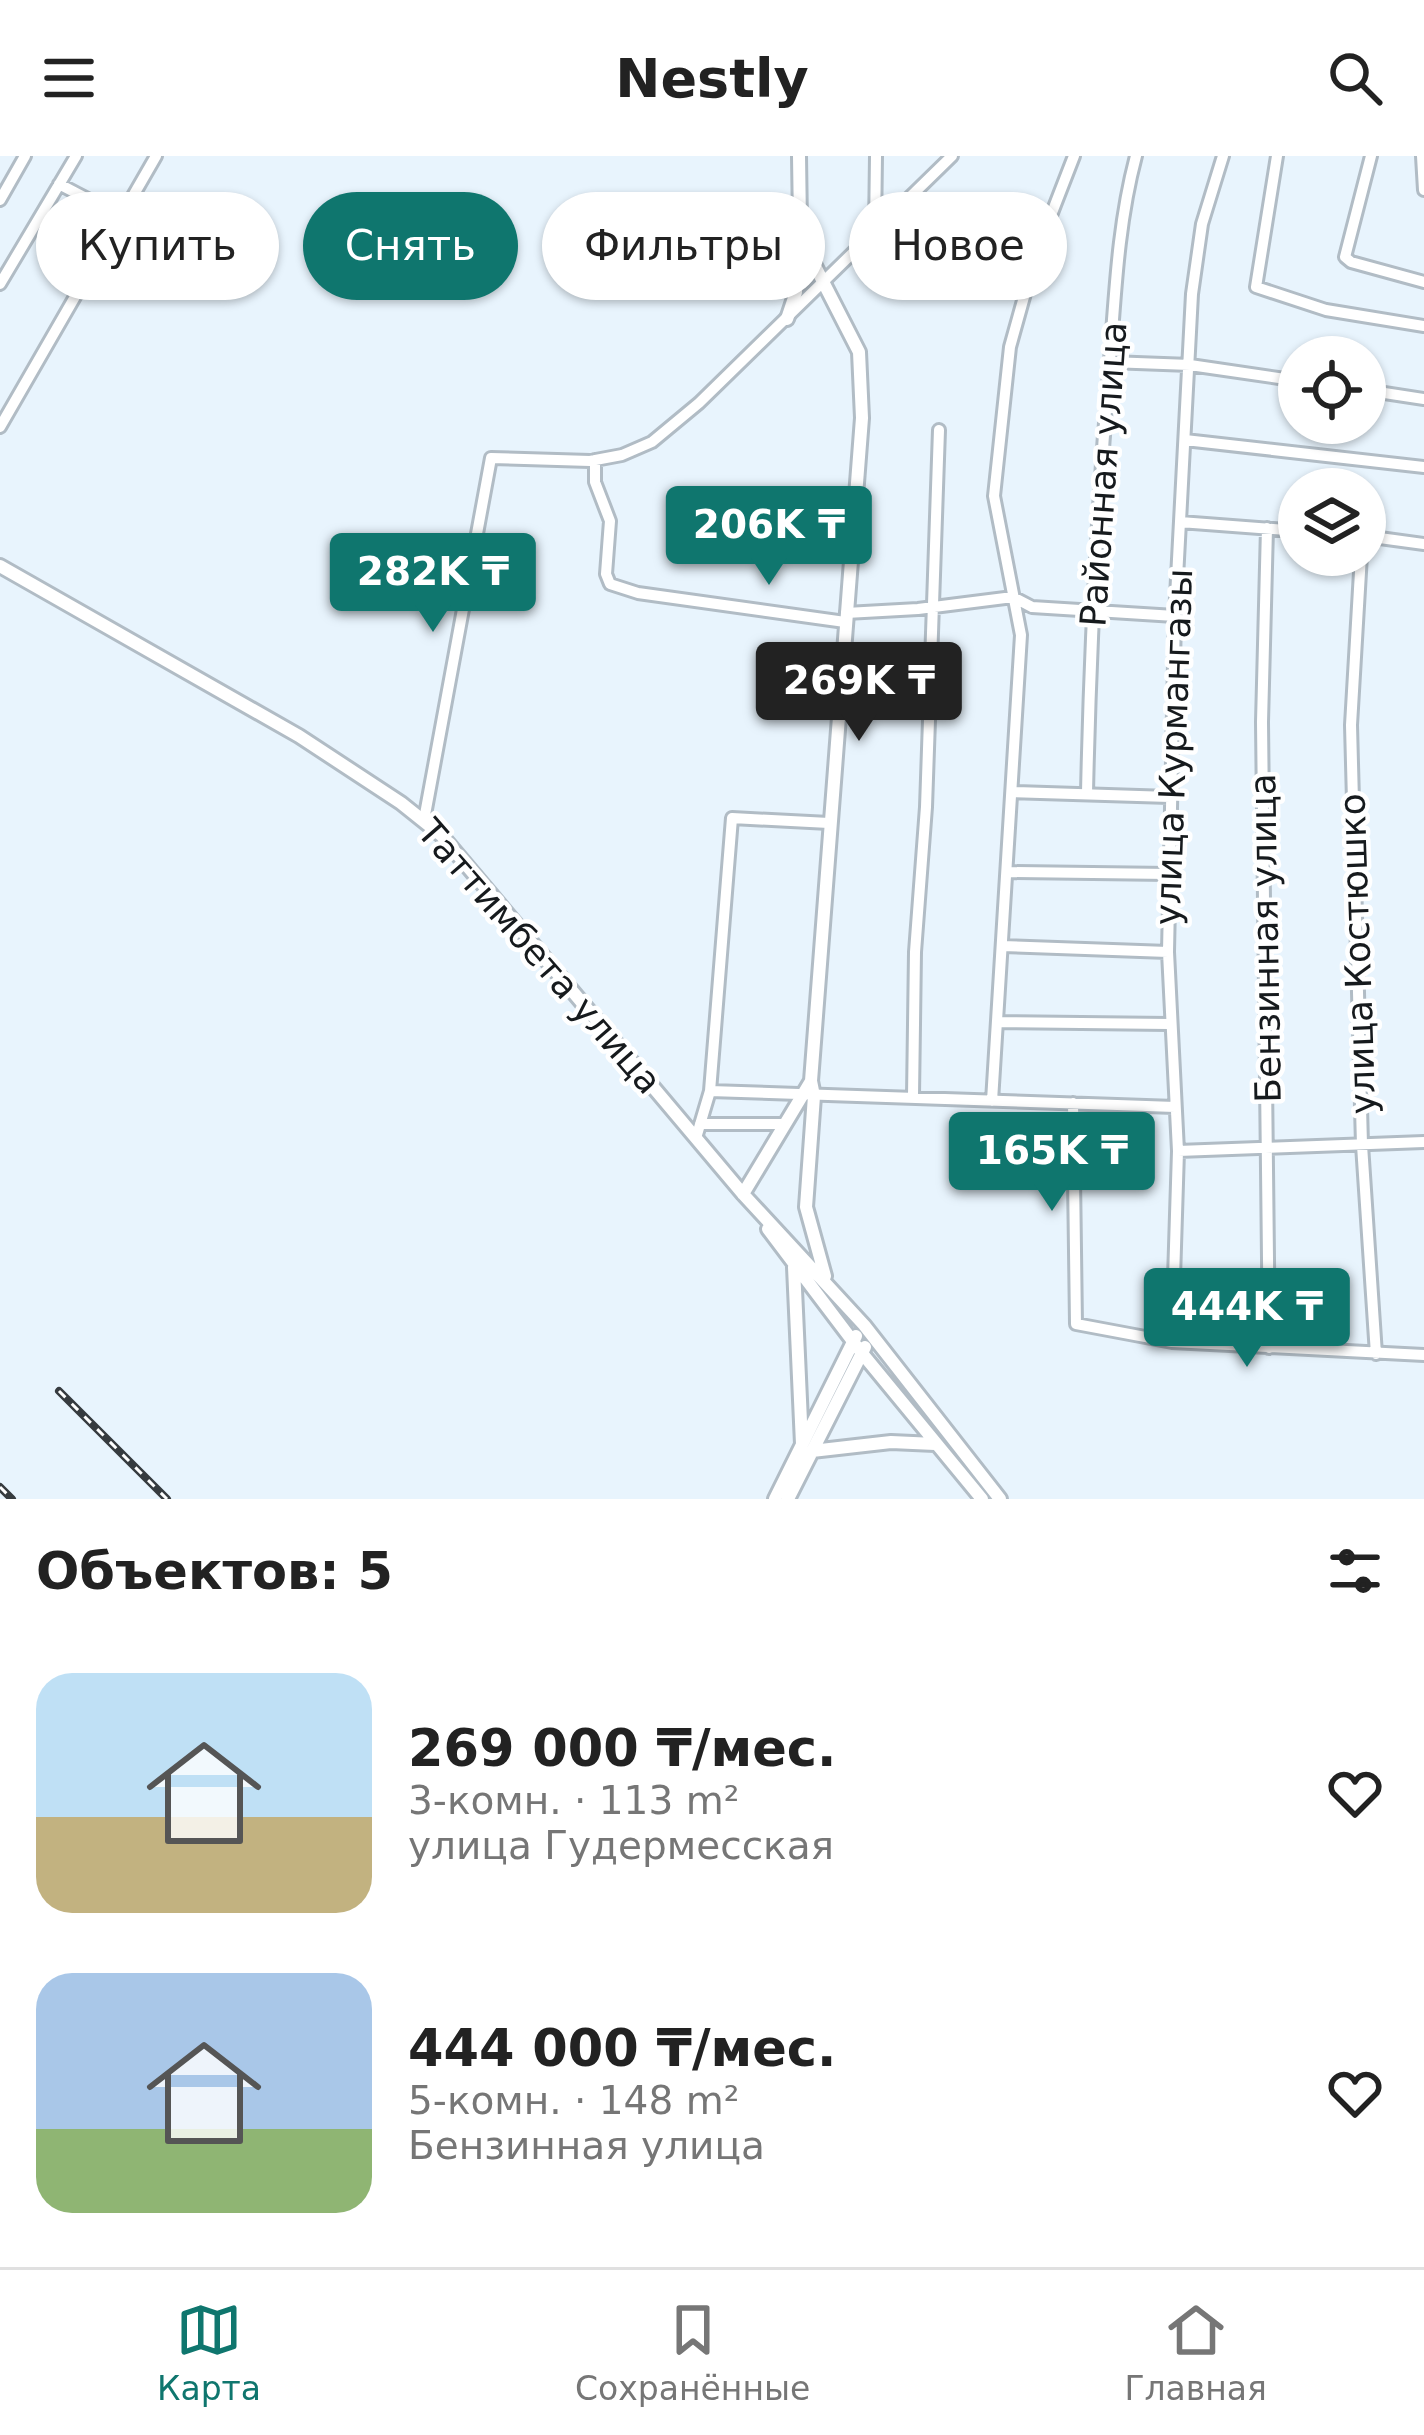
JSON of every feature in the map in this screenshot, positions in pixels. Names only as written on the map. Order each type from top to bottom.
[{"type":"main road","points":[[799,156],[800,192]]},
{"type":"main road","points":[[825,285],[859,352],[862,418],[808,1096],[806,1207],[827,1283]]},
{"type":"main road","points":[[787,319],[793,300]]},
{"type":"main road","name":"Таттимбета улица","points":[[0,566],[299,736],[424,820],[698,1131],[743,1194]]},
{"type":"main road","points":[[743,1194],[785,1124],[808,1096]]},
{"type":"main road","points":[[743,1194],[868,1331],[1000,1499]]},
{"type":"main road","points":[[743,1194],[857,1347],[982,1499]]},
{"type":"main road","points":[[788,1499],[807,1448],[794,1266]]},
{"type":"main road","points":[[775,1499],[868,1331]]},
{"type":"main road","points":[[807,1448],[935,1444]]},
{"type":"street","points":[[0,200],[25,156]]},
{"type":"street","points":[[0,284],[76,156]]},
{"type":"street","points":[[136,192],[156,156]]},
{"type":"street","points":[[876,156],[876,192]]},
{"type":"street","points":[[915,192],[952,156]]},
{"type":"street","points":[[992,1101],[1021,635],[994,496],[1010,347],[1036,254],[1074,156]]},
{"type":"street","name":"Районная улица","points":[[1087,793],[1110,362],[1121,229],[1136,156]]},
{"type":"street","name":"улица Курмангазы","points":[[1172,1342],[1178,1151],[1168,952],[1175,616],[1192,294],[1202,224],[1223,156]]},
{"type":"street","points":[[1277,156],[1256,287],[1326,310],[1424,326]]},
{"type":"street","points":[[1371,156],[1345,257],[1424,282]]},
{"type":"street","points":[[1421,156],[1424,190]]},
{"type":"street","points":[[59,184],[74,192]]},
{"type":"street","points":[[825,282],[849,258]]},
{"type":"street","points":[[0,428],[74,300]]},
{"type":"street","points":[[424,820],[490,458],[595,460],[652,442],[807,300]]},
{"type":"street","points":[[1110,362],[1190,364],[1278,378]]},
{"type":"street","points":[[1386,393],[1424,399]]},
{"type":"street","points":[[913,1096],[915,952],[926,807],[939,430]]},
{"type":"street","points":[[1185,440],[1424,467]]},
{"type":"street","points":[[595,460],[595,482],[610,521],[606,574],[610,584],[638,593],[846,618],[1013,597],[1032,607],[1175,616]]},
{"type":"street","points":[[1180,522],[1278,530]]},
{"type":"street","name":"Бензинная улица","points":[[1268,529],[1262,722],[1269,1348]]},
{"type":"street","points":[[1386,539],[1424,544]]},
{"type":"street","name":"улица Костюшко","points":[[1360,576],[1351,725],[1362,1144],[1376,1354]]},
{"type":"street","points":[[1012,792],[1170,797]]},
{"type":"street","points":[[785,1124],[698,1131],[710,1091],[732,818],[829,823]]},
{"type":"street","points":[[1007,872],[1169,874]]},
{"type":"street","points":[[1002,946],[1168,952]]},
{"type":"street","points":[[997,1022],[1169,1024]]},
{"type":"street","points":[[710,1091],[1175,1107]]},
{"type":"street","points":[[1073,1103],[1076,1324],[1172,1342],[1424,1355]]},
{"type":"street","points":[[1178,1151],[1424,1142]]},
{"type":"railway","points":[[59,1391],[167,1499]]},
{"type":"railway","points":[[0,1487],[12,1499]]}]
